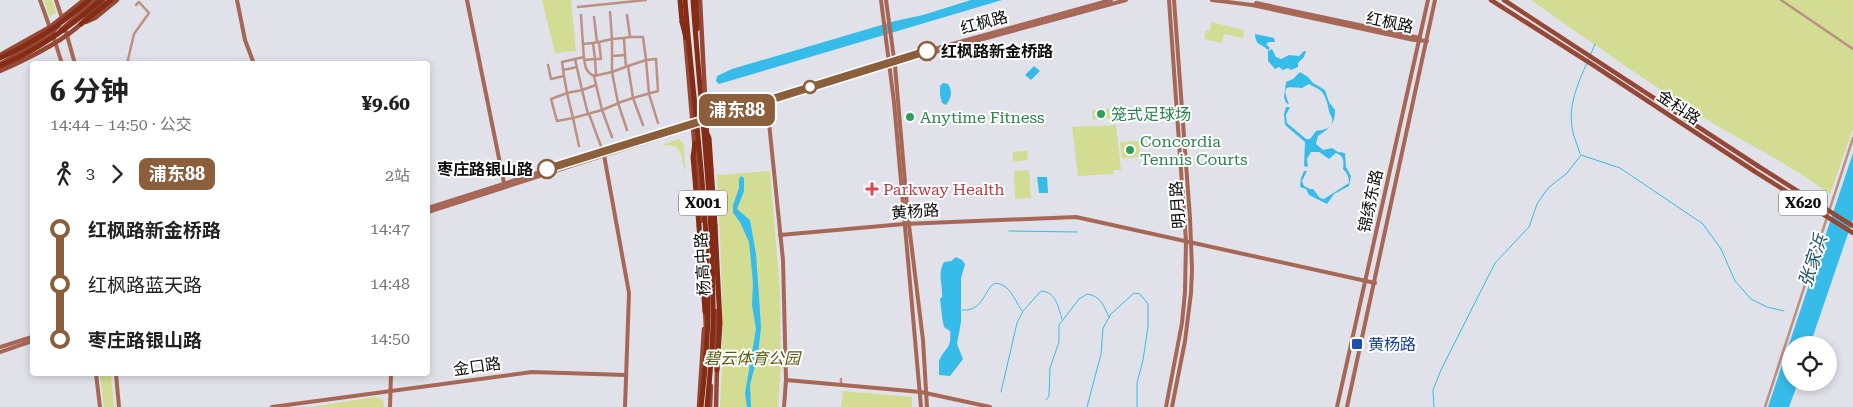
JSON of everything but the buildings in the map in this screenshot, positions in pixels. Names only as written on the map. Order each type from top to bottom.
[{"type":"highway","points":[[0,56],[36,40],[89,0]]},
{"type":"highway","points":[[0,65],[39,46],[80,18],[102,0]]},
{"type":"highway","points":[[81,24],[112,0]]},
{"type":"highway","name":"杨高中路","points":[[683,0],[697,133],[708,290],[707,327],[700,407]]},
{"type":"highway","name":"杨高中路","points":[[695,0],[697,55],[706,123],[714,305],[709,407]]},
{"type":"highway","points":[[706,123],[709,138],[720,323],[717,370]]},
{"type":"highway","points":[[697,133],[693,157],[705,312]]},
{"type":"main road","points":[[0,56],[50,27],[84,0]]},
{"type":"main road","points":[[55,41],[64,26],[95,0]]},
{"type":"main road","points":[[81,24],[102,0]]},
{"type":"main road","points":[[0,71],[42,50],[81,24],[95,18],[117,0]]},
{"type":"main road","name":"杨高中路","points":[[683,0],[706,294],[705,325],[711,376],[709,407]]},
{"type":"main road","name":"杨高中路","points":[[700,0],[717,288],[716,407]]},
{"type":"main road","name":"金科路","points":[[1491,0],[1853,233]]},
{"type":"main road","name":"金科路","points":[[1504,0],[1853,226]]},
{"type":"main road","points":[[0,65],[52,34],[62,19]]},
{"type":"main road","name":"X001","points":[[700,407],[705,325]]},
{"type":"street","points":[[40,0],[61,61]]},
{"type":"street","points":[[56,0],[74,61]]},
{"type":"street","points":[[237,0],[245,40],[253,61]]},
{"type":"street","points":[[467,0],[505,185]]},
{"type":"street","points":[[578,8],[646,0]]},
{"type":"street","points":[[881,0],[886,18]]},
{"type":"street","points":[[886,0],[886,18],[907,223],[921,407]]},
{"type":"street","name":"红枫路","points":[[505,185],[603,152],[692,125],[706,123],[892,63],[1111,0]]},
{"type":"street","name":"红枫路","points":[[892,63],[1126,0]]},
{"type":"street","name":"明月路","points":[[1166,407],[1181,331],[1185,292],[1186,241],[1169,0]]},
{"type":"street","name":"明月路","points":[[1172,407],[1185,341],[1191,294],[1192,243],[1174,0]]},
{"type":"street","name":"红枫路","points":[[1212,0],[1252,5],[1419,39]]},
{"type":"street","name":"红枫路","points":[[1233,0],[1285,9],[1427,41]]},
{"type":"street","name":"锦绣东路","points":[[1338,407],[1428,0]]},
{"type":"street","name":"锦绣东路","points":[[1347,407],[1435,0]]},
{"type":"street","points":[[1781,0],[1853,49]]},
{"type":"street","points":[[128,61],[134,34],[149,13],[139,2],[136,5]]},
{"type":"street","points":[[610,12],[612,72],[618,103],[627,130]]},
{"type":"street","points":[[627,14],[630,37]]},
{"type":"street","points":[[581,15],[584,60],[587,71],[594,76],[646,60],[656,59],[658,91],[602,110],[556,121],[551,98],[596,85]]},
{"type":"street","points":[[594,17],[596,42],[596,74],[594,76],[602,110],[612,137]]},
{"type":"street","points":[[583,44],[612,39],[643,37],[649,94],[658,123]]},
{"type":"street","points":[[624,38],[626,67],[628,66],[633,98],[643,125]]},
{"type":"street","points":[[579,146],[562,62],[584,57],[584,60],[601,58],[596,42]]},
{"type":"street","points":[[612,56],[625,55]]},
{"type":"street","points":[[575,59],[588,114],[603,152],[629,293],[625,407]]},
{"type":"street","points":[[548,65],[550,79],[564,76]]},
{"type":"street","points":[[563,70],[577,68]]},
{"type":"street","points":[[767,102],[783,260],[786,380],[784,407]]},
{"type":"street","points":[[1765,407],[1853,138]]},
{"type":"street","points":[[430,207],[505,185]]},
{"type":"street","points":[[430,211],[505,185]]},
{"type":"street","name":"黄杨路","points":[[780,235],[907,223],[1076,217],[1375,283]]},
{"type":"street","points":[[907,223],[923,340],[927,407]]},
{"type":"street","points":[[0,347],[30,338]]},
{"type":"street","points":[[0,352],[30,342]]},
{"type":"street","name":"金口路","points":[[272,407],[532,372],[626,375]]},
{"type":"street","points":[[96,376],[100,407]]},
{"type":"street","points":[[116,376],[119,407]]},
{"type":"street","points":[[390,407],[391,376]]},
{"type":"street","points":[[841,385],[842,379]]},
{"type":"street","points":[[786,380],[921,392],[990,407]]},
{"type":"green space","points":[[44,0],[52,0],[56,13],[49,16]]},
{"type":"green space","points":[[542,0],[571,0],[576,51],[555,53]]},
{"type":"green space","points":[[1531,0],[1853,0],[1853,129],[1830,194],[1799,173],[1681,103]]},
{"type":"green space","points":[[1211,22],[1244,30],[1243,38],[1224,34],[1222,43],[1204,39],[1206,30],[1210,31]]},
{"type":"green space","name":"笼式足球场","points":[[1109,109],[1110,118],[1093,120],[1092,110]]},
{"type":"green space","points":[[1116,125],[1121,170],[1113,170],[1114,174],[1078,176],[1072,127]]},
{"type":"green space","points":[[679,139],[684,145],[685,172],[680,151],[675,146],[662,145]]},
{"type":"green space","name":"Concordia Tennis Courts","points":[[1139,141],[1140,157],[1122,158],[1120,142]]},
{"type":"green space","points":[[1027,151],[1028,160],[1013,162],[1013,152]]},
{"type":"green space","points":[[1029,170],[1031,198],[1015,199],[1014,171]]},
{"type":"green space","name":"碧云体育公园","points":[[770,171],[780,292],[781,367],[778,407],[720,407],[722,320],[717,175]]},
{"type":"green space","points":[[100,376],[111,376],[114,407],[104,407]]},
{"type":"green space","points":[[843,391],[912,397],[912,407],[841,407]]},
{"type":"green space","points":[[374,397],[383,400],[384,407],[312,407]]},
{"type":"water","points":[[971,0],[1002,0],[719,84],[716,81],[717,76],[732,69]]},
{"type":"water","points":[[1255,34],[1274,38],[1275,42],[1266,44],[1270,48],[1268,50],[1257,43]]},
{"type":"water","points":[[1272,49],[1276,57],[1281,59],[1289,55],[1299,56],[1306,51],[1304,57],[1298,63],[1298,67],[1291,70],[1288,68],[1283,70],[1279,67],[1275,69],[1268,61],[1268,51]]},
{"type":"water","points":[[1034,66],[1040,71],[1031,80],[1025,75]]},
{"type":"water","points":[[1300,72],[1325,90],[1329,102],[1335,110],[1331,125],[1332,118],[1327,101],[1319,89],[1309,84],[1302,88],[1287,88],[1286,93],[1289,104],[1286,103],[1284,97],[1286,82],[1293,79]]},
{"type":"water","points":[[943,83],[948,84],[951,92],[946,105],[942,103],[940,95],[940,86]]},
{"type":"water","points":[[1286,107],[1290,107],[1286,115],[1287,123],[1306,139],[1310,139],[1316,131],[1330,127],[1318,136],[1316,144],[1323,150],[1332,148],[1338,152],[1345,153],[1346,167],[1351,176],[1349,186],[1334,194],[1327,204],[1309,195],[1306,189],[1300,187],[1301,178],[1304,171],[1307,171],[1302,181],[1304,186],[1313,189],[1320,198],[1324,199],[1349,183],[1347,174],[1343,169],[1342,157],[1336,153],[1329,159],[1319,152],[1311,152],[1307,159],[1308,167],[1304,166],[1305,142],[1285,125],[1284,114]]},
{"type":"water","points":[[1853,153],[1853,219],[1813,336],[1792,336]]},
{"type":"water","points":[[741,176],[744,178],[744,191],[737,209],[750,220],[756,254],[761,328],[758,354],[750,385],[751,407],[747,407],[745,393],[756,329],[752,305],[753,283],[749,242],[740,222],[733,213],[733,205]]},
{"type":"water","points":[[1037,177],[1047,177],[1048,193],[1039,193]]},
{"type":"water","points":[[956,257],[965,264],[961,278],[961,322],[957,344],[963,359],[950,376],[939,375],[939,361],[950,341],[950,331],[944,327],[942,317],[940,299],[942,297],[941,270],[944,262],[951,261]]},
{"type":"water","points":[[1782,365],[1782,391],[1795,391],[1789,407],[1768,407]]},
{"type":"waterway","points":[[1591,54],[1595,44]]},
{"type":"waterway","points":[[1580,154],[1571,118],[1573,100],[1589,58]]},
{"type":"waterway","points":[[1434,407],[1433,390],[1441,370],[1495,263],[1529,227],[1537,204],[1548,188],[1567,173],[1581,155],[1620,168],[1703,224],[1721,249],[1735,281],[1751,299],[1767,307],[1784,311]]},
{"type":"waterway","points":[[1009,231],[1077,232]]},
{"type":"waterway","points":[[962,310],[977,306],[992,285],[996,283],[1005,287],[1014,296],[1022,311]]},
{"type":"waterway","points":[[1001,392],[1017,323],[1023,311],[1041,291],[1046,292],[1056,300],[1062,319]]},
{"type":"waterway","points":[[1087,407],[1101,354],[1103,328],[1111,314],[1134,293],[1140,294],[1148,304],[1148,326],[1143,360],[1137,383],[1137,407]]},
{"type":"waterway","points":[[1046,400],[1049,396],[1050,368],[1059,342],[1059,325],[1079,299],[1087,294],[1099,299],[1109,317]]},
{"type":"bus line","name":"浦东88","points":[[547,169],[927,51]]},
{"type":"place","name":"红枫路新金桥路","points":[[927,51]]},
{"type":"place","name":"笼式足球场","points":[[1101,114]]},
{"type":"place","name":"Anytime Fitness","points":[[910,117]]},
{"type":"place","name":"Concordia Tennis Courts","points":[[1130,150]]},
{"type":"place","name":"枣庄路银山路","points":[[547,169]]},
{"type":"place","name":"Parkway Health","points":[[872,189]]},
{"type":"place","name":"黄杨路","points":[[1357,344]]},
{"type":"water label","name":"张家浜","points":[[1813,261]]}]
